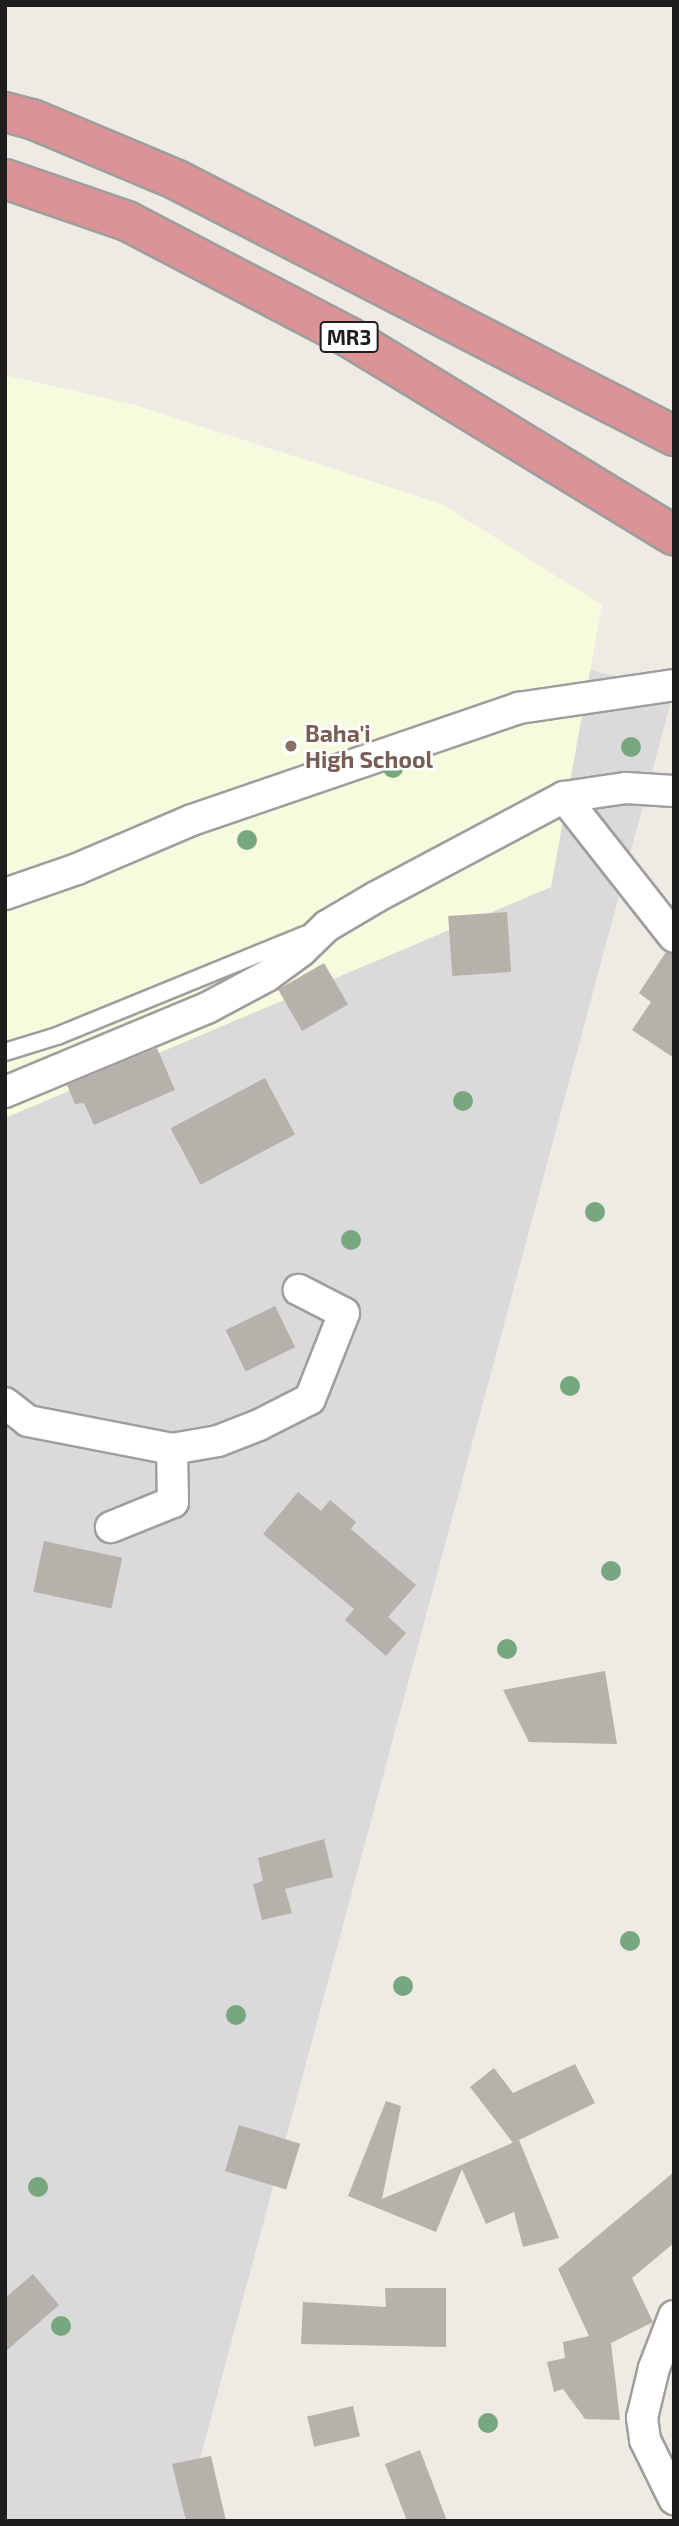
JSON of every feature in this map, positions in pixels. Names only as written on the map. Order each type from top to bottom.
[{"type":"highway","name":"MR3","points":[[5,112],[32,119],[177,180],[401,293],[674,436]]},
{"type":"highway","name":"MR3","points":[[5,179],[127,221],[349,337],[674,535]]},
{"type":"street","points":[[5,894],[77,869],[192,820],[519,708],[674,685]]},
{"type":"street","points":[[5,1092],[206,1008],[267,976],[301,951],[327,926],[501,828],[564,797],[626,788],[674,791]]},
{"type":"street","points":[[564,797],[674,937]]},
{"type":"street","points":[[5,1403],[28,1421],[172,1449],[218,1441],[260,1425],[310,1399],[344,1313],[299,1290]]},
{"type":"street","points":[[111,1527],[173,1502],[172,1449]]},
{"type":"street","points":[[674,2316],[654,2368],[642,2418],[645,2440],[674,2499]]},
{"type":"lane","points":[[5,1052],[57,1036],[327,926]]},
{"type":"shaded area","name":"Baha'i High School","points":[[5,375],[135,405],[442,504],[602,605],[551,887],[5,1118]]},
{"type":"shaded area","points":[[5,513],[673,692],[183,2521],[5,2521]]},
{"type":"building","points":[[507,912],[511,972],[452,976],[448,916]]},
{"type":"building","points":[[666,952],[674,954],[674,1058],[632,1030],[651,1002],[639,993]]},
{"type":"building","points":[[324,963],[348,1005],[302,1031],[278,990]]},
{"type":"building","points":[[157,1048],[175,1090],[94,1125],[84,1103],[75,1104],[67,1085]]},
{"type":"building","points":[[265,1078],[295,1135],[201,1185],[171,1128]]},
{"type":"building","points":[[275,1306],[295,1347],[246,1371],[226,1330]]},
{"type":"building","points":[[298,1492],[321,1511],[330,1500],[356,1522],[351,1529],[416,1585],[388,1617],[406,1633],[386,1656],[345,1620],[354,1609],[263,1534]]},
{"type":"building","points":[[44,1541],[122,1558],[111,1608],[33,1592]]},
{"type":"building","points":[[605,1671],[617,1744],[529,1742],[503,1690]]},
{"type":"building","points":[[324,1839],[333,1877],[285,1889],[292,1913],[262,1920],[253,1884],[263,1881],[258,1858]]},
{"type":"building","points":[[575,2064],[595,2103],[513,2143],[470,2087],[494,2068],[513,2093]]},
{"type":"building","points":[[386,2101],[401,2106],[382,2199],[519,2140],[559,2238],[523,2247],[514,2212],[486,2224],[462,2169],[436,2232],[348,2196]]},
{"type":"building","points":[[239,2125],[300,2144],[286,2190],[225,2171]]},
{"type":"building","points":[[674,2172],[674,2243],[632,2278],[653,2322],[611,2343],[620,2420],[585,2419],[563,2389],[554,2392],[547,2362],[565,2358],[563,2342],[589,2336],[558,2269]]},
{"type":"building","points":[[33,2274],[59,2305],[5,2352],[5,2298]]},
{"type":"building","points":[[385,2288],[446,2288],[446,2347],[301,2344],[303,2302],[386,2307]]},
{"type":"building","points":[[353,2406],[360,2436],[314,2447],[307,2417]]},
{"type":"building","points":[[420,2450],[447,2521],[407,2521],[385,2464]]},
{"type":"building","points":[[211,2456],[226,2521],[186,2521],[172,2464]]},
{"type":"place","name":"Baha'i High School","points":[[291,746]]}]
